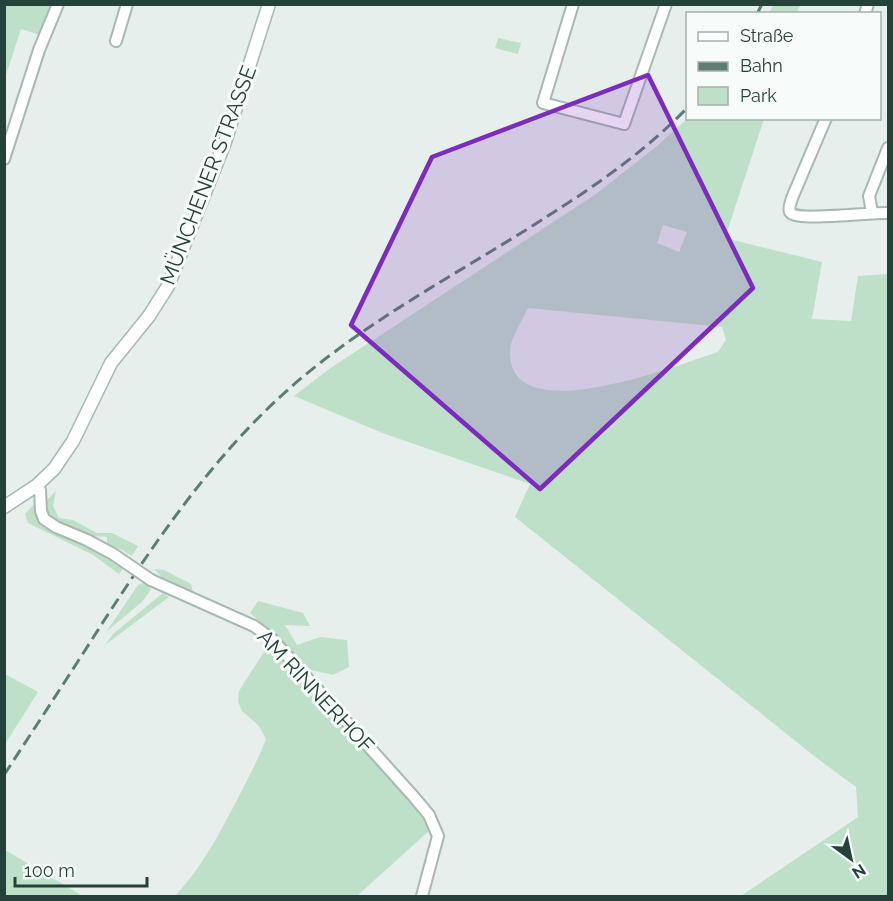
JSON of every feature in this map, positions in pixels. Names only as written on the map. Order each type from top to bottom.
[{"type":"street","points":[[4,159],[39,50],[58,4]]},
{"type":"street","points":[[116,40],[127,4]]},
{"type":"street","name":"MÜNCHENER STRASSE","points":[[4,507],[36,486],[54,469],[73,441],[111,363],[149,316],[168,286],[225,142],[269,4]]},
{"type":"street","points":[[573,4],[543,103],[624,124],[666,4]]},
{"type":"street","points":[[825,120],[792,198],[790,212],[806,218],[872,212],[888,213]]},
{"type":"street","points":[[872,212],[869,196],[888,148]]},
{"type":"street","name":"AM RINNERHOF","points":[[36,486],[40,490],[41,511],[45,519],[56,527],[113,554],[151,580],[254,626],[273,640],[429,815],[438,836],[422,897]]},
{"type":"highlighted area","points":[[648,75],[753,288],[540,489],[351,325],[432,157]]},
{"type":"green space","points":[[774,4],[800,4],[797,12],[770,12]]},
{"type":"green space","points":[[5,5],[52,5],[40,35],[21,29],[5,78]]},
{"type":"green space","points":[[498,38],[521,43],[518,54],[495,48]]},
{"type":"green space","points":[[686,120],[764,120],[725,238],[822,262],[812,319],[851,321],[858,276],[888,274],[888,896],[741,896],[858,817],[856,787],[515,517],[530,484],[385,434],[294,396],[329,369],[596,194]],"holes":[[[663,225],[687,232],[679,252],[657,243]],[[528,308],[722,327],[726,340],[718,352],[634,379],[598,387],[564,391],[535,387],[516,375],[510,350],[514,335]]]},
{"type":"green space","points":[[56,491],[53,506],[59,518],[73,520],[97,533],[112,533],[138,546],[132,556],[107,544],[107,537],[94,536],[53,522],[45,511],[45,502]]},
{"type":"green space","points":[[38,500],[39,518],[50,530],[112,556],[125,565],[119,574],[93,555],[28,523],[25,514]]},
{"type":"green space","points":[[154,569],[164,570],[191,584],[194,596],[165,581]]},
{"type":"green space","points":[[150,581],[150,591],[142,602],[106,632],[138,585]]},
{"type":"green space","points":[[163,593],[169,597],[105,645],[113,634]]},
{"type":"green space","points":[[258,601],[303,613],[310,626],[285,625],[297,645],[320,637],[347,640],[349,667],[333,675],[303,668],[274,634],[250,613]]},
{"type":"green space","points":[[269,644],[425,816],[430,830],[357,896],[175,896],[194,873],[217,837],[266,739],[259,726],[242,711],[238,702],[239,691]]},
{"type":"green space","points":[[5,674],[38,692],[5,744]]},
{"type":"green space","points":[[5,850],[83,896],[5,896]]},
{"type":"railway","points":[[758,12],[762,4]]},
{"type":"railway","points":[[4,775],[172,521],[221,459],[275,402],[331,354],[359,335],[592,187],[651,142],[686,109]]}]
